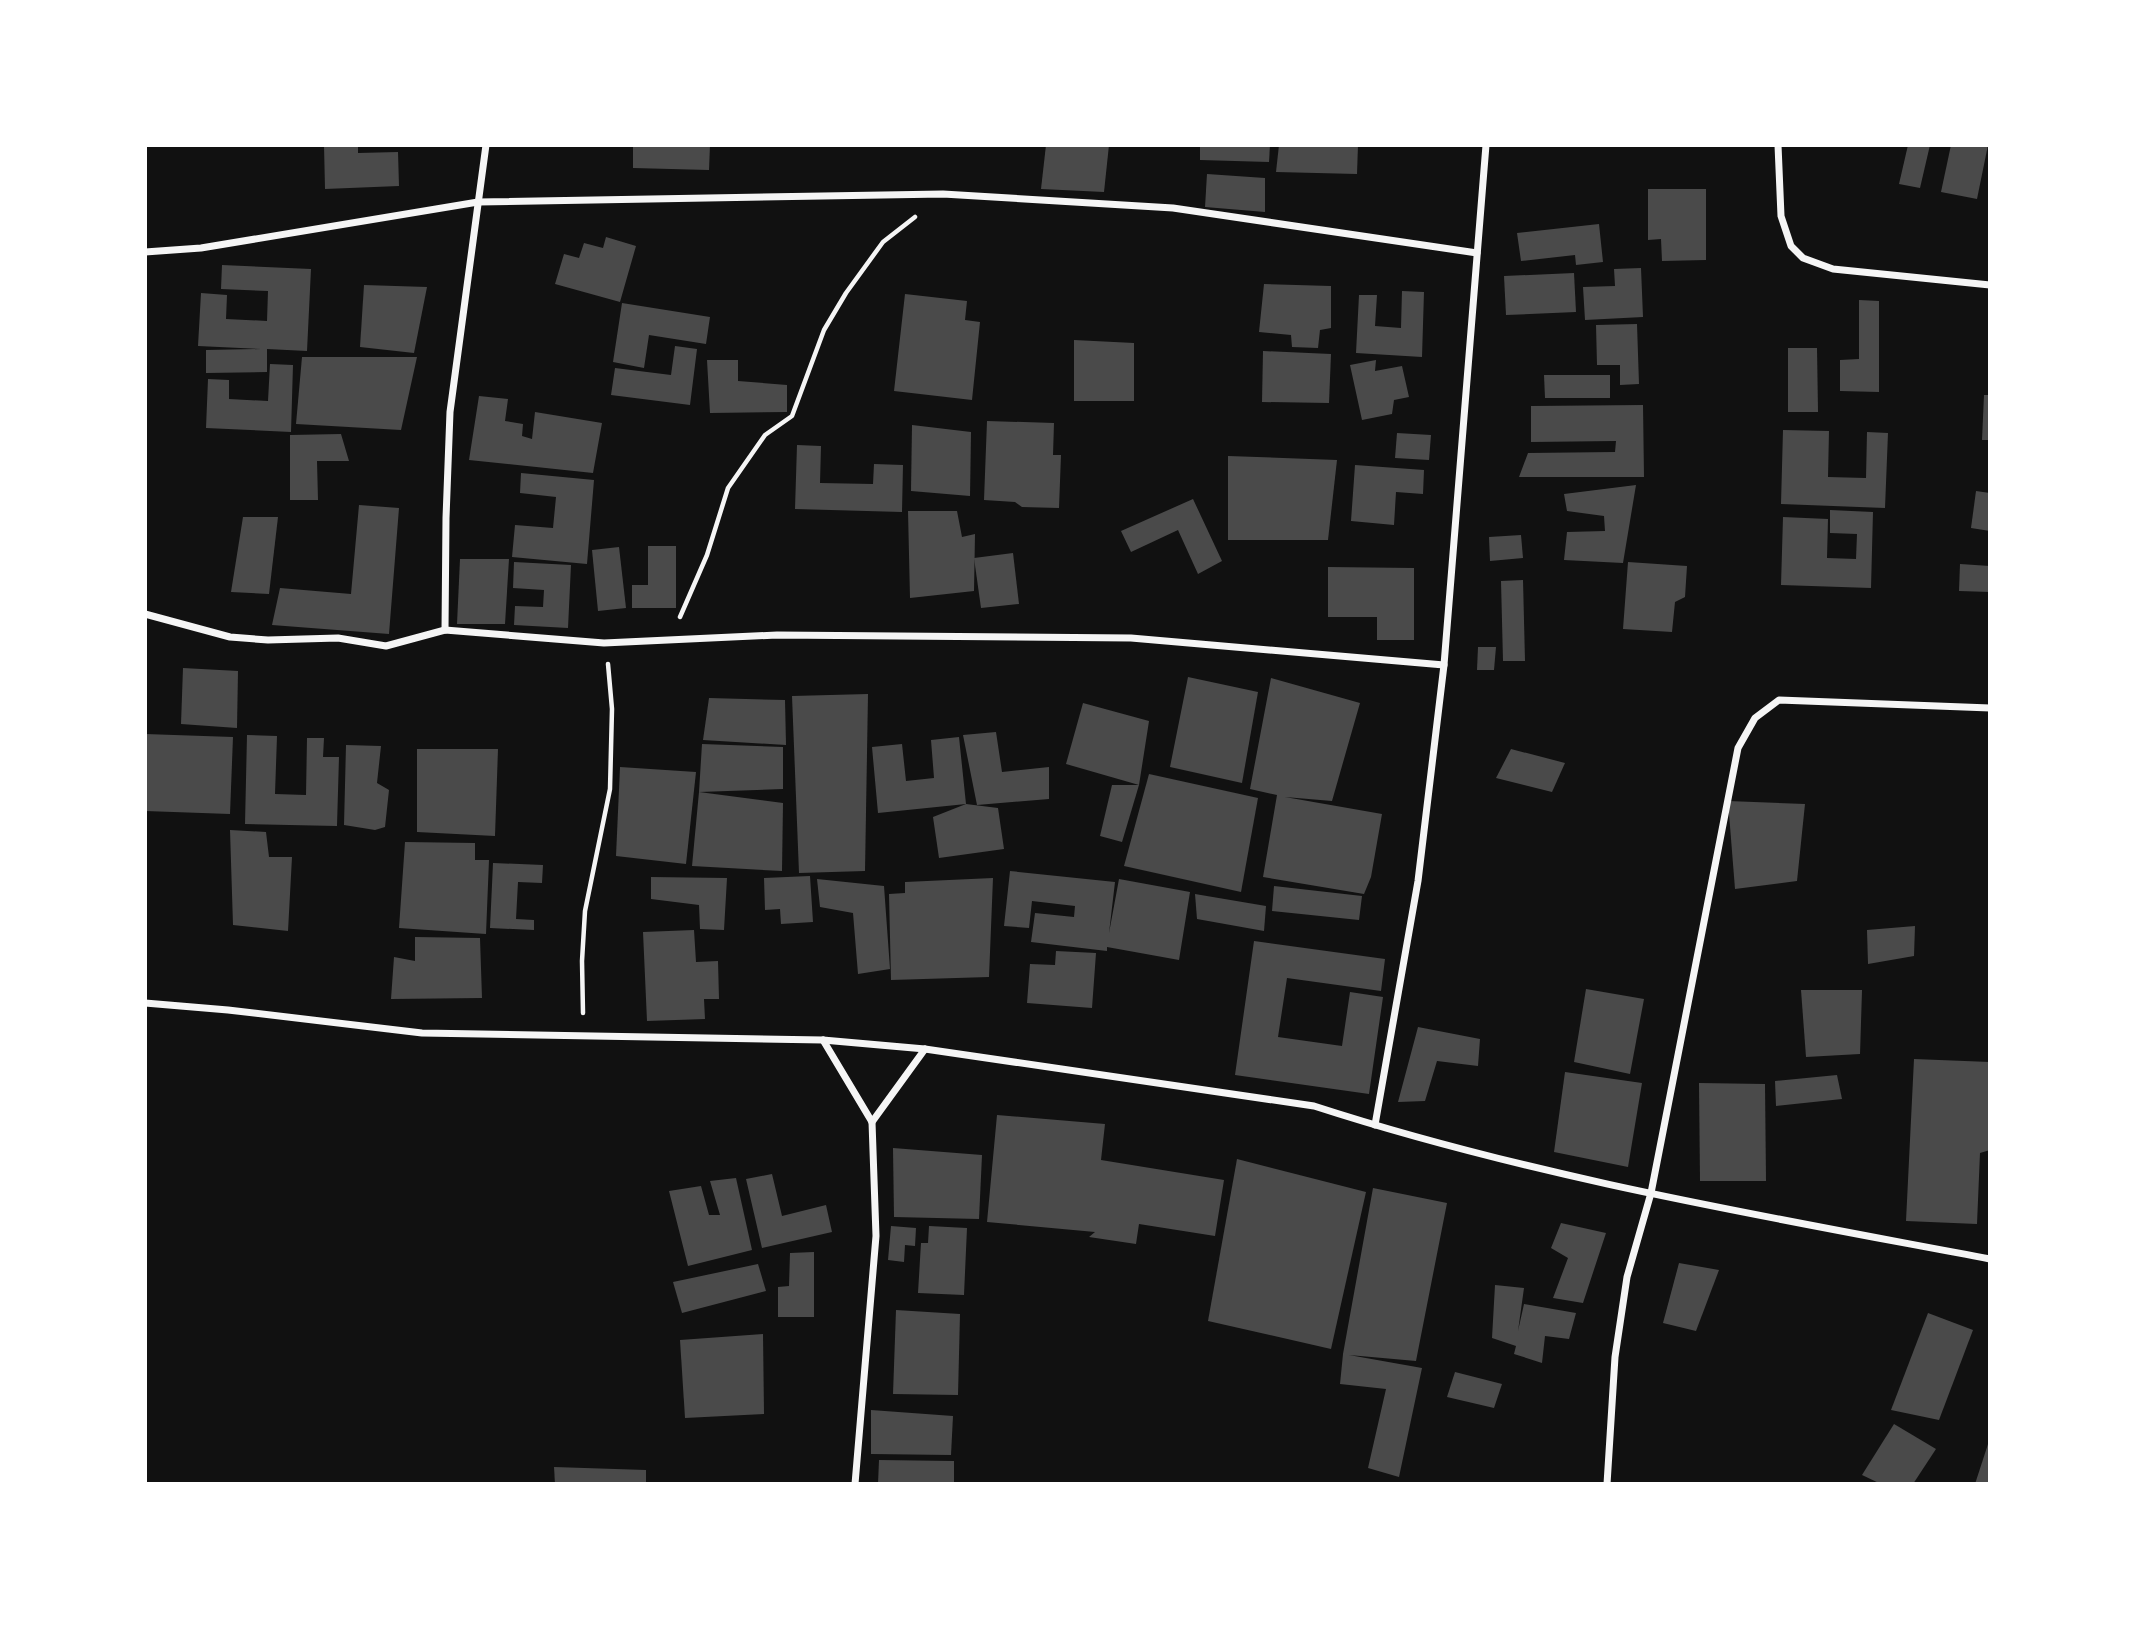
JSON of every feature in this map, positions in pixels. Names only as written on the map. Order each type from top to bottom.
[{"type":"street","points":[[445,630],[450,412],[486,145]]},
{"type":"street","points":[[1375,1125],[1418,881],[1444,665],[1486,145]]},
{"type":"street","points":[[1778,145],[1781,216],[1791,246],[1803,258],[1833,269],[1990,285]]},
{"type":"street","points":[[145,252],[201,248],[478,202],[943,194],[1173,208],[1477,253]]},
{"type":"street","points":[[145,614],[230,637],[268,640],[338,638],[386,646],[445,630],[604,643],[777,635],[1131,638],[1444,665]]},
{"type":"street","points":[[1607,1484],[1615,1357],[1625,1290],[1651,1193],[1738,748],[1755,718],[1779,701],[1990,708]]},
{"type":"street","points":[[145,1003],[422,1032],[823,1040],[925,1049],[1314,1105],[1375,1125],[1550,1171],[1990,1259]]},
{"type":"street","points":[[823,1040],[872,1122],[877,1236],[855,1484]]},
{"type":"street","points":[[872,1122],[925,1049]]},
{"type":"path","points":[[670,640],[707,555],[728,488],[765,435],[792,416],[824,330],[846,293],[883,242],[943,194]]},
{"type":"path","points":[[583,1035],[582,961],[585,911],[610,789],[610,677],[604,643]]},
{"type":"building","points":[[324,145],[358,145],[358,153],[398,152],[399,186],[325,189]]},
{"type":"building","points":[[633,145],[710,145],[709,170],[633,168]]},
{"type":"building","points":[[1046,145],[1109,145],[1104,192],[1041,189]]},
{"type":"building","points":[[1200,145],[1270,145],[1269,162],[1200,160]]},
{"type":"building","points":[[1279,145],[1358,145],[1357,174],[1276,172]]},
{"type":"building","points":[[1908,145],[1930,145],[1920,188],[1899,184]]},
{"type":"building","points":[[1951,145],[1988,145],[1977,199],[1941,192]]},
{"type":"building","points":[[1207,174],[1265,178],[1265,212],[1205,207]]},
{"type":"building","points":[[1648,189],[1706,189],[1706,260],[1662,261],[1661,239],[1648,240]]},
{"type":"building","points":[[1599,224],[1603,262],[1576,265],[1575,255],[1521,261],[1517,233]]},
{"type":"building","points":[[606,237],[636,246],[620,302],[555,284],[564,254],[579,258],[584,243],[603,248]]},
{"type":"building","points":[[222,265],[311,269],[307,351],[267,349],[267,372],[206,373],[206,350],[261,349],[198,346],[201,293],[227,295],[226,319],[267,321],[268,291],[221,289]]},
{"type":"building","points":[[1641,268],[1643,317],[1585,320],[1583,287],[1615,286],[1614,269]]},
{"type":"building","points":[[1574,273],[1576,312],[1506,315],[1504,276]]},
{"type":"building","points":[[1264,284],[1331,286],[1331,328],[1320,330],[1318,348],[1292,347],[1291,335],[1259,332]]},
{"type":"building","points":[[364,285],[427,287],[414,353],[360,347]]},
{"type":"building","points":[[1402,291],[1424,292],[1422,357],[1356,353],[1359,295],[1377,295],[1375,326],[1401,328]]},
{"type":"building","points":[[905,294],[967,301],[965,320],[980,322],[972,400],[894,391]]},
{"type":"building","points":[[1859,300],[1879,301],[1879,392],[1840,391],[1840,360],[1859,359]]},
{"type":"building","points":[[622,303],[710,317],[706,344],[649,335],[644,368],[613,362]]},
{"type":"building","points":[[1637,324],[1639,384],[1620,385],[1620,365],[1597,365],[1596,325]]},
{"type":"building","points":[[1074,340],[1134,343],[1134,401],[1074,401]]},
{"type":"building","points":[[675,346],[697,349],[690,405],[611,395],[615,368],[671,375]]},
{"type":"building","points":[[1788,348],[1817,348],[1818,412],[1788,412]]},
{"type":"building","points":[[1263,351],[1331,354],[1329,403],[1262,402]]},
{"type":"building","points":[[302,357],[417,357],[401,430],[296,424]]},
{"type":"building","points":[[707,360],[738,360],[738,381],[787,385],[787,412],[710,413]]},
{"type":"building","points":[[1376,360],[1375,371],[1402,366],[1409,397],[1394,400],[1392,414],[1362,420],[1350,365]]},
{"type":"building","points":[[270,364],[293,365],[291,432],[206,428],[208,379],[229,380],[229,399],[268,401]]},
{"type":"building","points":[[1544,375],[1610,375],[1610,398],[1545,398]]},
{"type":"building","points":[[1984,395],[1990,395],[1990,440],[1982,440]]},
{"type":"building","points":[[479,396],[508,399],[505,421],[523,424],[522,436],[532,439],[535,412],[602,423],[593,473],[469,460]]},
{"type":"building","points":[[1643,405],[1644,477],[1519,477],[1528,453],[1615,452],[1616,441],[1531,442],[1531,406]]},
{"type":"building","points":[[987,421],[1054,423],[1053,455],[1061,455],[1059,508],[1022,507],[1015,502],[984,500]]},
{"type":"building","points":[[912,425],[971,432],[970,496],[911,491]]},
{"type":"building","points":[[1783,430],[1829,431],[1828,477],[1866,478],[1867,432],[1888,433],[1885,508],[1781,504]]},
{"type":"building","points":[[1397,433],[1431,435],[1429,460],[1395,458]]},
{"type":"building","points":[[341,434],[349,461],[317,461],[318,500],[290,500],[290,435]]},
{"type":"building","points":[[797,445],[821,446],[820,483],[873,484],[874,464],[903,465],[902,512],[795,509]]},
{"type":"building","points":[[1228,456],[1337,460],[1328,540],[1228,540]]},
{"type":"building","points":[[1355,465],[1424,470],[1423,494],[1396,492],[1394,525],[1351,521]]},
{"type":"building","points":[[521,473],[594,480],[587,564],[512,557],[515,525],[553,528],[556,497],[520,493]]},
{"type":"building","points":[[1636,485],[1623,563],[1564,560],[1567,532],[1605,531],[1604,516],[1567,511],[1564,494]]},
{"type":"building","points":[[1976,491],[1990,493],[1990,531],[1971,528]]},
{"type":"building","points":[[1193,499],[1222,561],[1198,574],[1178,530],[1131,552],[1121,531]]},
{"type":"building","points":[[359,505],[399,508],[389,634],[272,625],[280,588],[351,594]]},
{"type":"building","points":[[1830,510],[1873,512],[1871,588],[1781,585],[1783,517],[1828,519],[1827,558],[1856,559],[1857,534],[1830,533]]},
{"type":"building","points":[[908,511],[957,511],[962,537],[975,534],[974,591],[910,598]]},
{"type":"building","points":[[243,517],[278,517],[269,594],[231,592]]},
{"type":"building","points":[[1521,535],[1523,558],[1490,561],[1489,537]]},
{"type":"building","points":[[648,546],[676,546],[676,608],[632,608],[632,585],[648,585]]},
{"type":"building","points":[[619,547],[626,608],[598,611],[592,550]]},
{"type":"building","points":[[1013,553],[1019,604],[981,608],[974,558]]},
{"type":"building","points":[[460,559],[509,559],[505,624],[457,624]]},
{"type":"building","points":[[514,562],[571,565],[568,628],[514,625],[515,606],[543,607],[544,590],[513,588]]},
{"type":"building","points":[[1628,562],[1687,566],[1685,597],[1675,602],[1672,632],[1623,629]]},
{"type":"building","points":[[1960,564],[1990,566],[1990,592],[1959,591]]},
{"type":"building","points":[[1328,567],[1414,568],[1414,640],[1377,640],[1377,617],[1328,617]]},
{"type":"building","points":[[1523,580],[1525,661],[1503,661],[1501,581]]},
{"type":"building","points":[[1478,647],[1496,647],[1494,670],[1477,670]]},
{"type":"building","points":[[183,668],[238,671],[237,728],[181,724]]},
{"type":"building","points":[[1188,677],[1258,692],[1242,783],[1170,767]]},
{"type":"building","points":[[1271,678],[1360,703],[1332,801],[1285,797],[1382,814],[1371,877],[1364,894],[1263,877],[1277,795],[1250,789]]},
{"type":"building","points":[[868,694],[865,871],[799,873],[792,696]]},
{"type":"building","points":[[709,698],[785,700],[786,745],[703,740]]},
{"type":"building","points":[[1083,703],[1149,721],[1139,785],[1066,764]]},
{"type":"building","points":[[996,732],[1002,772],[1049,767],[1049,799],[977,805],[963,735]]},
{"type":"building","points":[[145,734],[233,737],[230,814],[145,811]]},
{"type":"building","points":[[247,735],[277,736],[275,794],[306,795],[307,738],[324,738],[323,757],[339,757],[337,826],[245,824]]},
{"type":"building","points":[[959,737],[966,804],[878,813],[872,747],[902,744],[906,781],[934,778],[931,740]]},
{"type":"building","points":[[702,744],[783,747],[783,789],[699,792]]},
{"type":"building","points":[[346,745],[381,746],[377,783],[389,790],[385,827],[375,830],[344,825]]},
{"type":"building","points":[[417,749],[498,749],[495,836],[417,832]]},
{"type":"building","points":[[1511,749],[1565,763],[1552,792],[1496,778]]},
{"type":"building","points":[[620,767],[696,772],[686,864],[616,856]]},
{"type":"building","points":[[1149,774],[1258,798],[1241,892],[1124,866]]},
{"type":"building","points":[[1112,785],[1139,785],[1122,842],[1100,836]]},
{"type":"building","points":[[699,792],[783,803],[782,871],[692,866]]},
{"type":"building","points":[[1728,801],[1805,804],[1797,881],[1735,889]]},
{"type":"building","points":[[966,804],[998,808],[1004,849],[939,858],[933,817]]},
{"type":"building","points":[[230,830],[266,832],[269,857],[292,857],[288,931],[233,925]]},
{"type":"building","points":[[405,842],[475,843],[475,860],[489,860],[486,934],[399,928]]},
{"type":"building","points":[[493,863],[543,865],[542,883],[518,882],[516,919],[534,920],[534,930],[490,928]]},
{"type":"building","points":[[1010,871],[1115,882],[1109,933],[1119,879],[1190,892],[1179,960],[1107,947],[1107,951],[1031,942],[1035,913],[1074,917],[1075,906],[1032,901],[1029,928],[1004,926]]},
{"type":"building","points":[[810,876],[813,922],[781,924],[780,909],[765,910],[764,878]]},
{"type":"building","points":[[651,877],[727,878],[724,930],[700,929],[699,905],[651,899]]},
{"type":"building","points":[[993,878],[989,977],[891,980],[889,894],[905,893],[905,882]]},
{"type":"building","points":[[817,879],[884,886],[890,969],[858,974],[853,913],[820,907]]},
{"type":"building","points":[[1274,886],[1362,896],[1359,920],[1272,911]]},
{"type":"building","points":[[1195,894],[1266,906],[1264,931],[1197,919]]},
{"type":"building","points":[[1915,926],[1914,956],[1868,964],[1867,930]]},
{"type":"building","points":[[694,930],[696,962],[718,961],[719,999],[704,999],[705,1019],[647,1021],[643,932]]},
{"type":"building","points":[[415,937],[480,938],[482,998],[391,999],[394,957],[415,961]]},
{"type":"building","points":[[1254,941],[1385,959],[1381,991],[1287,978],[1278,1037],[1342,1046],[1350,992],[1383,997],[1369,1094],[1235,1075]]},
{"type":"building","points":[[1056,951],[1096,953],[1092,1008],[1027,1003],[1030,964],[1055,965]]},
{"type":"building","points":[[1586,989],[1644,999],[1630,1074],[1574,1062]]},
{"type":"building","points":[[1801,990],[1862,990],[1860,1054],[1806,1057]]},
{"type":"building","points":[[1418,1027],[1480,1039],[1478,1066],[1437,1061],[1425,1101],[1398,1102]]},
{"type":"building","points":[[1914,1059],[1990,1062],[1990,1150],[1980,1153],[1977,1224],[1906,1221]]},
{"type":"building","points":[[1565,1072],[1642,1083],[1628,1167],[1554,1152]]},
{"type":"building","points":[[1837,1075],[1842,1099],[1776,1106],[1775,1081]]},
{"type":"building","points":[[1699,1083],[1765,1084],[1766,1181],[1700,1181]]},
{"type":"building","points":[[997,1115],[1105,1124],[1101,1160],[1224,1180],[1215,1236],[1139,1224],[1136,1244],[1089,1237],[1095,1232],[987,1222]]},
{"type":"building","points":[[893,1148],[982,1155],[979,1219],[894,1217]]},
{"type":"building","points":[[1237,1159],[1366,1192],[1331,1349],[1208,1321]]},
{"type":"building","points":[[772,1174],[782,1216],[826,1205],[832,1232],[762,1248],[746,1179]]},
{"type":"building","points":[[736,1178],[752,1250],[688,1266],[669,1191],[701,1186],[709,1215],[720,1215],[710,1181]]},
{"type":"building","points":[[1373,1188],[1447,1203],[1416,1361],[1349,1355],[1422,1368],[1399,1477],[1368,1468],[1386,1389],[1340,1384]]},
{"type":"building","points":[[1561,1223],[1606,1233],[1583,1303],[1553,1298],[1568,1258],[1551,1248]]},
{"type":"building","points":[[891,1226],[916,1228],[915,1246],[905,1245],[904,1262],[888,1260]]},
{"type":"building","points":[[929,1226],[967,1228],[964,1295],[918,1293],[921,1243],[928,1243]]},
{"type":"building","points":[[814,1252],[814,1317],[778,1317],[778,1287],[789,1286],[790,1253]]},
{"type":"building","points":[[1679,1263],[1719,1270],[1696,1331],[1663,1323]]},
{"type":"building","points":[[758,1264],[766,1291],[682,1313],[673,1282]]},
{"type":"building","points":[[1495,1285],[1524,1288],[1518,1331],[1524,1304],[1576,1313],[1569,1339],[1545,1336],[1542,1363],[1514,1354],[1516,1346],[1492,1338]]},
{"type":"building","points":[[896,1310],[960,1314],[958,1395],[893,1394]]},
{"type":"building","points":[[1928,1313],[1973,1330],[1939,1420],[1891,1410]]},
{"type":"building","points":[[763,1334],[764,1414],[685,1418],[680,1340]]},
{"type":"building","points":[[1455,1372],[1502,1384],[1494,1408],[1447,1397]]},
{"type":"building","points":[[871,1410],[953,1416],[951,1455],[871,1454]]},
{"type":"building","points":[[1894,1424],[1936,1449],[1913,1484],[1881,1484],[1862,1475]]},
{"type":"building","points":[[1989,1441],[1990,1484],[1975,1484]]},
{"type":"building","points":[[879,1460],[954,1461],[954,1484],[878,1484]]},
{"type":"building","points":[[554,1467],[646,1470],[646,1484],[555,1484]]}]
